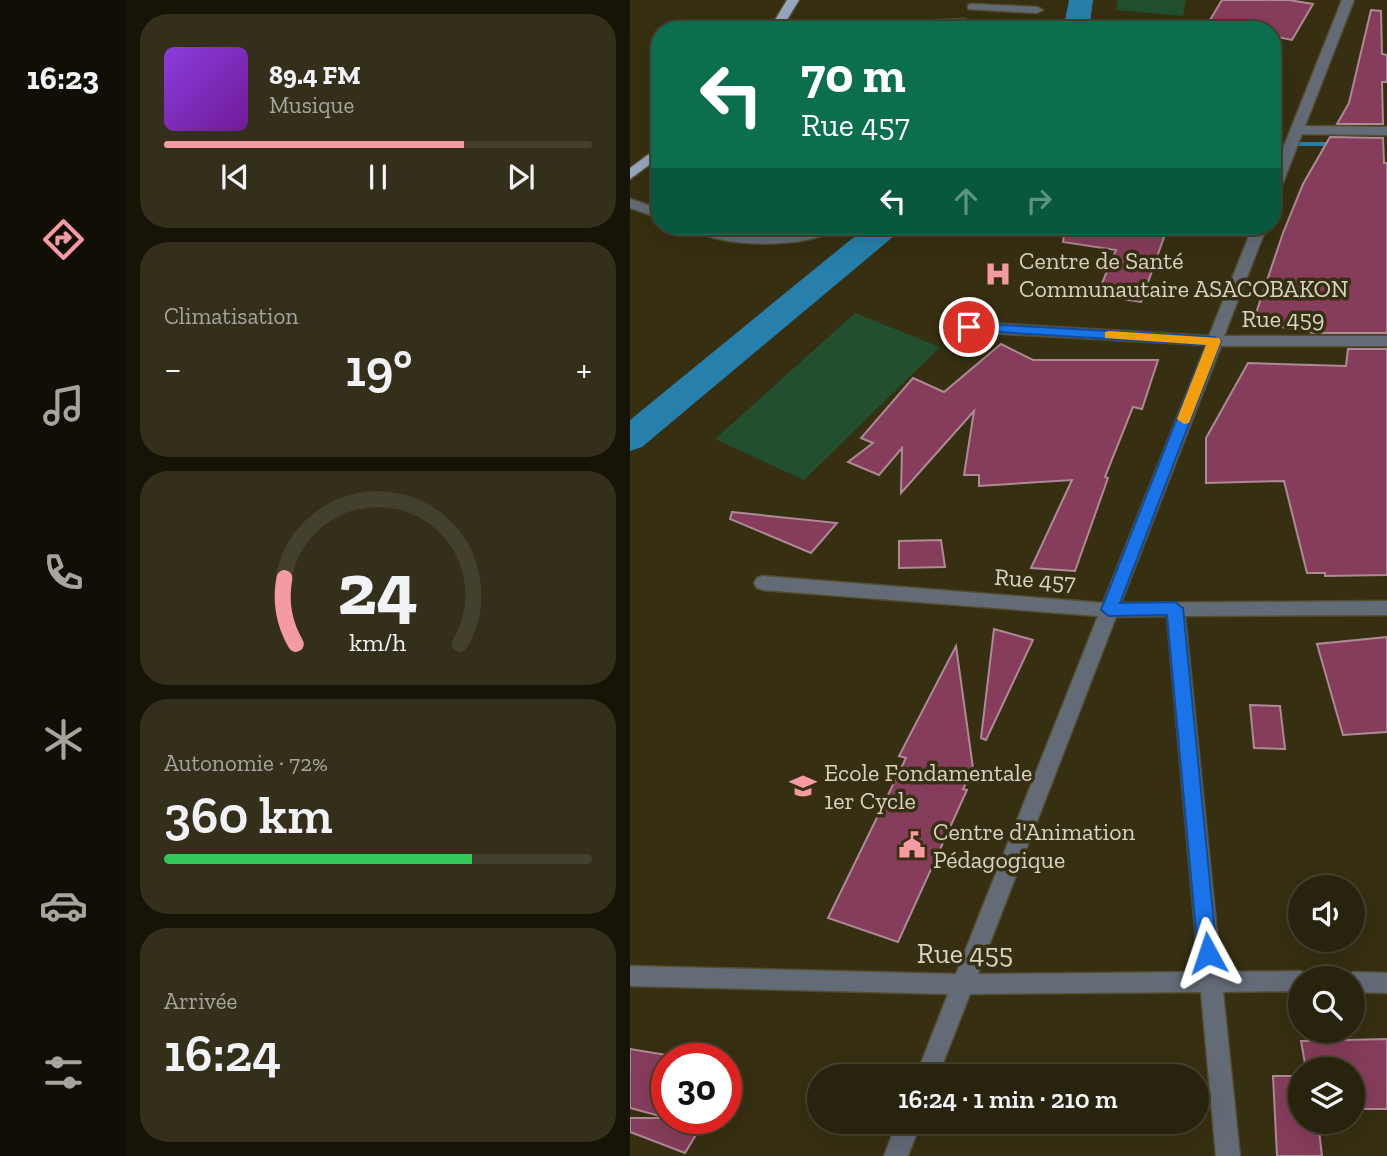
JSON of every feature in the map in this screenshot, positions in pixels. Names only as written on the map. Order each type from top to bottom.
[{"type":"main road","points":[[781,21],[793,0]]},
{"type":"main road","points":[[630,175],[651,158]]},
{"type":"street","points":[[1281,170],[1348,0]]},
{"type":"street","points":[[964,21],[971,4],[1037,10]]},
{"type":"street","points":[[1297,130],[1387,131]]},
{"type":"street","points":[[630,204],[651,211]]},
{"type":"street","points":[[722,235],[731,238],[797,235]]},
{"type":"street","points":[[932,1064],[1256,235]]},
{"type":"street","name":"Rue 459","points":[[969,327],[1214,341],[1387,341]]},
{"type":"street","name":"Rue 457","points":[[763,583],[1109,610],[1387,608]]},
{"type":"street","points":[[1175,608],[1227,1156]]},
{"type":"street","name":"Rue 455","points":[[630,976],[963,984],[1288,981]]},
{"type":"street","points":[[1365,982],[1387,983]]},
{"type":"street","points":[[896,1156],[904,1134]]},
{"type":"green space","points":[[1118,0],[1186,0],[1183,16],[1116,10]]},
{"type":"green space","points":[[855,313],[940,347],[804,480],[715,439]]},
{"type":"building","points":[[1222,0],[1289,0],[1313,4],[1292,40],[1281,38],[1281,21],[1209,21]]},
{"type":"building","points":[[1371,10],[1381,11],[1382,54],[1387,55],[1387,82],[1382,82],[1383,124],[1337,124],[1349,103]]},
{"type":"building","points":[[1330,137],[1383,138],[1384,163],[1387,163],[1387,333],[1314,333],[1253,322],[1283,233],[1303,184]]},
{"type":"building","points":[[1064,235],[1165,235],[1141,302],[1097,295],[1116,250],[1063,242]]},
{"type":"building","points":[[1001,344],[1033,360],[1158,360],[1142,409],[1133,407],[1105,477],[1108,478],[1075,571],[1031,568],[1072,480],[979,486],[979,475],[964,475],[974,411],[901,493],[902,448],[879,475],[848,462],[873,443],[861,438],[913,378],[944,392]]},
{"type":"building","points":[[1348,349],[1387,349],[1387,575],[1325,576],[1325,573],[1307,573],[1284,481],[1206,483],[1206,438],[1248,363],[1346,366]]},
{"type":"building","points":[[732,512],[837,523],[811,553],[730,519]]},
{"type":"building","points":[[941,540],[945,567],[899,568],[899,541]]},
{"type":"building","points":[[994,629],[1033,640],[986,740],[981,738]]},
{"type":"building","points":[[1387,637],[1387,732],[1343,735],[1317,644]]},
{"type":"building","points":[[956,646],[973,768],[963,789],[967,790],[898,942],[828,918],[906,758],[899,756]]},
{"type":"building","points":[[1250,705],[1280,706],[1285,749],[1254,748]]},
{"type":"building","points":[[1387,1039],[1387,1109],[1365,1109],[1365,1057],[1304,1057],[1301,1043],[1365,1043],[1365,1040]]},
{"type":"building","points":[[630,1049],[651,1052],[651,1114],[630,1108]]},
{"type":"building","points":[[1273,1076],[1288,1076],[1288,1134],[1319,1134],[1322,1156],[1277,1156]]},
{"type":"building","points":[[630,1118],[651,1118],[651,1134],[696,1134],[685,1153],[630,1132]]},
{"type":"waterway","points":[[1078,21],[1081,0]]},
{"type":"waterway","points":[[1300,144],[1339,144]]},
{"type":"waterway","points":[[630,439],[878,235]]},
{"type":"slow traffic","points":[[1109,335],[1214,341],[1184,419]]},
{"type":"place","name":"Centre de Santé Communautaire ASACOBAKON","points":[[998,274]]},
{"type":"place","name":"Ecole Fondamentale 1er Cycle","points":[[803,786]]},
{"type":"place","name":"Centre d'Animation Pédagogique","points":[[912,845]]},
{"type":"route","points":[[969,327],[1214,341],[1109,610],[1175,608],[1208,953]]}]
